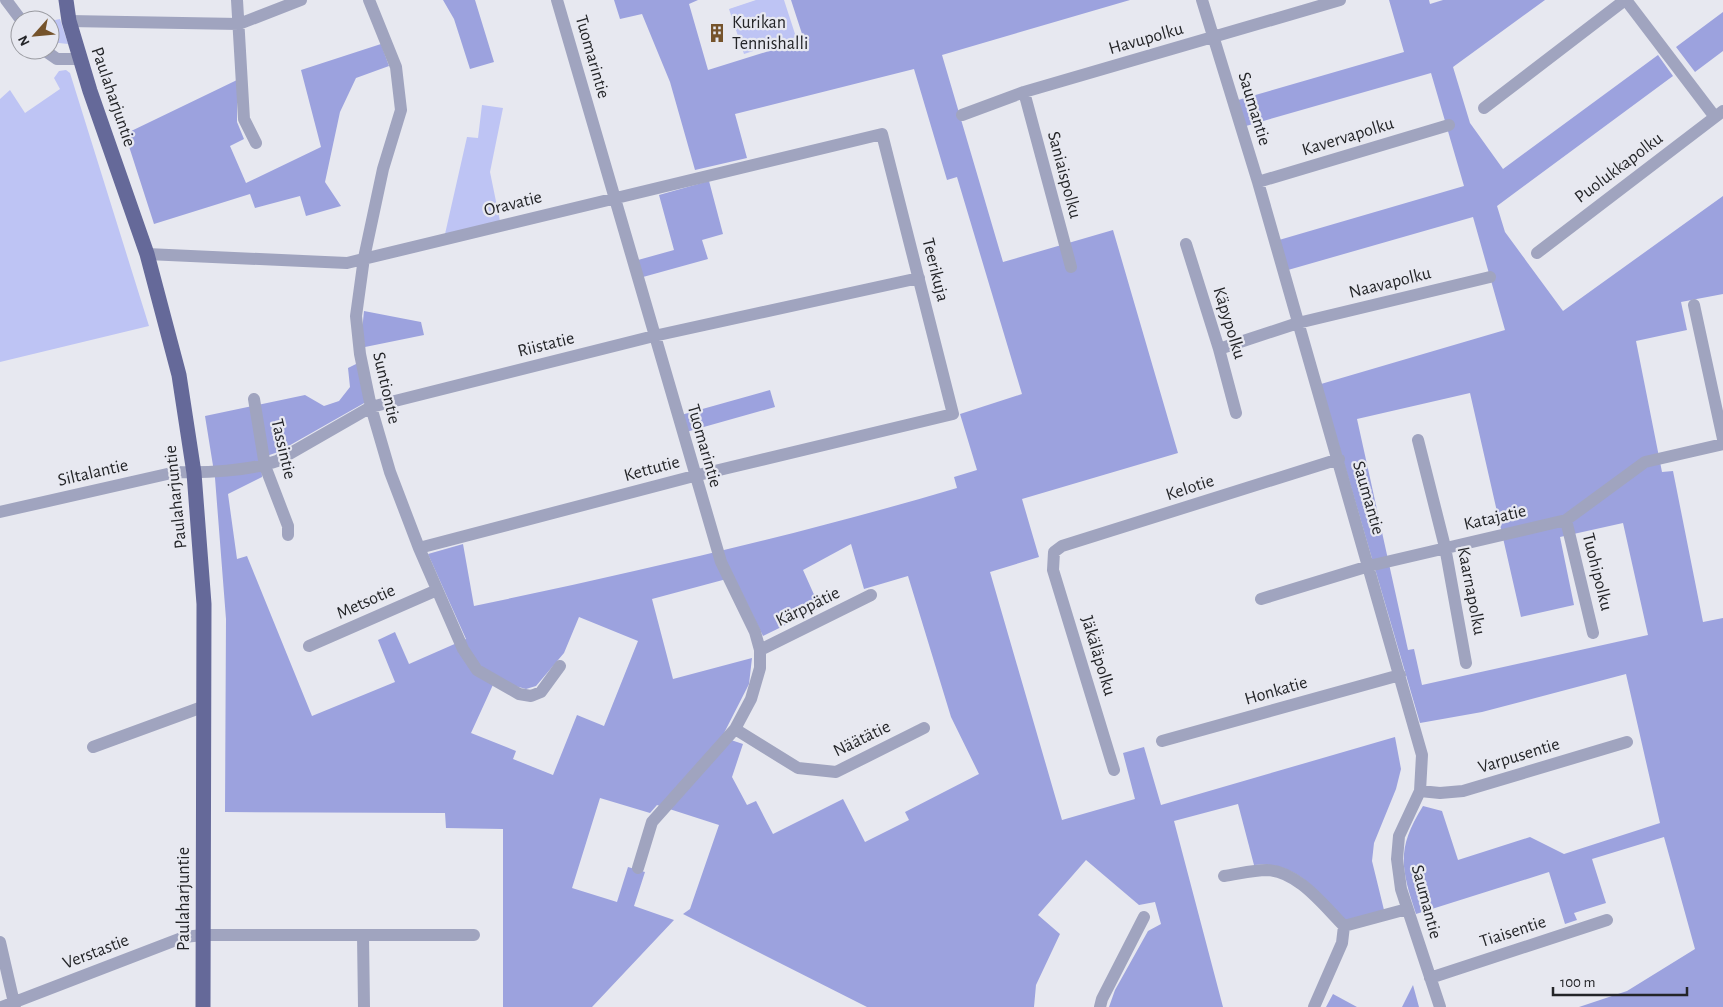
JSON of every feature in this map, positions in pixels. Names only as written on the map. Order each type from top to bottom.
[{"type":"main road","name":"Paulaharjuntie","points":[[66,0],[69,21],[80,59],[147,254],[179,375],[194,473],[204,604],[203,1007]]},
{"type":"street","points":[[237,0],[244,119],[256,143]]},
{"type":"street","points":[[69,21],[239,24],[301,0]]},
{"type":"street","name":"Suntiontie","points":[[369,0],[396,67],[401,110],[383,169],[364,258],[356,316],[360,354],[371,407],[390,472],[419,548],[463,649],[477,670],[519,694],[531,696],[540,692],[560,666]]},
{"type":"street","name":"Tuomarintie","points":[[557,0],[694,476],[721,562],[755,632],[760,650],[760,668],[751,699],[735,729],[652,822],[638,868]]},
{"type":"street","name":"Saumantie","points":[[1202,0],[1258,182],[1339,459],[1422,755],[1420,791],[1399,836],[1397,859],[1401,889],[1440,1007]]},
{"type":"street","name":"Havupolku","points":[[962,115],[1024,92],[1340,0]]},
{"type":"street","points":[[1484,108],[1626,0],[1719,114]]},
{"type":"street","points":[[60,59],[80,59]]},
{"type":"street","name":"Saniaispolku","points":[[1024,92],[1071,267]]},
{"type":"street","name":"Puolukkapolku","points":[[1537,254],[1719,114]]},
{"type":"street","name":"Kavervapolku","points":[[1258,182],[1449,126]]},
{"type":"street","name":"Oravatie","points":[[147,254],[347,263],[882,134]]},
{"type":"street","name":"Teerikuja","points":[[882,134],[953,414]]},
{"type":"street","name":"Käpypolku","points":[[1186,244],[1219,349],[1236,413]]},
{"type":"street","name":"Naavapolku","points":[[1219,349],[1298,323],[1490,277]]},
{"type":"street","name":"Riistatie","points":[[194,473],[265,466],[371,407],[654,336],[919,278]]},
{"type":"street","points":[[1694,305],[1723,440]]},
{"type":"street","name":"Tassintie","points":[[254,399],[265,466],[288,526],[288,535]]},
{"type":"street","name":"Kettutie","points":[[419,548],[694,476],[953,414]]},
{"type":"street","name":"Kaarnapolku","points":[[1418,440],[1445,547],[1466,663]]},
{"type":"street","name":"Katajatie","points":[[1261,599],[1369,566],[1566,520],[1645,462],[1723,444]]},
{"type":"street","name":"Kelotie","points":[[1054,552],[1062,546],[1339,459]]},
{"type":"street","name":"Siltalantie","points":[[0,512],[176,472],[194,473]]},
{"type":"street","name":"Tuohipolku","points":[[1566,520],[1593,633]]},
{"type":"street","name":"Jäkäläpolku","points":[[1054,552],[1053,570],[1114,770]]},
{"type":"street","name":"Metsotie","points":[[309,646],[437,590]]},
{"type":"street","name":"Kärppätie","points":[[760,650],[871,595]]},
{"type":"street","name":"Honkatie","points":[[1162,741],[1400,675]]},
{"type":"street","points":[[93,747],[204,706]]},
{"type":"street","name":"Näätätie","points":[[735,729],[798,768],[836,772],[924,728]]},
{"type":"street","name":"Varpusentie","points":[[1420,791],[1440,793],[1463,791],[1627,742]]},
{"type":"street","points":[[1224,876],[1267,870],[1288,876],[1314,895],[1344,926]]},
{"type":"street","points":[[1344,926],[1407,908]]},
{"type":"street","points":[[1100,1007],[1102,999],[1144,917]]},
{"type":"street","name":"Tiaisentie","points":[[1430,978],[1607,920]]},
{"type":"street","points":[[1314,1007],[1342,943],[1344,926]]},
{"type":"street","name":"Verstastie","points":[[10,1006],[184,937],[203,935],[474,935]]},
{"type":"street","points":[[363,935],[364,1007]]},
{"type":"street","points":[[0,942],[10,1006]]},
{"type":"shaded area","points":[[443,0],[475,0],[494,62],[470,69],[454,19]]},
{"type":"shaded area","points":[[614,0],[698,0],[689,4],[708,70],[804,40],[791,0],[1130,0],[942,55],[1003,262],[1113,230],[1178,453],[1022,499],[1039,557],[990,572],[1062,820],[1135,799],[1123,753],[1144,747],[1161,805],[1395,737],[1401,769],[1396,789],[1374,843],[1372,861],[1384,910],[1345,921],[1316,890],[1295,873],[1269,865],[1254,865],[1238,804],[1174,821],[1223,1007],[1109,1007],[1115,990],[1148,931],[1161,924],[1155,902],[1139,905],[1086,860],[1038,915],[1060,934],[1036,985],[1034,1007],[867,1007],[683,914],[690,909],[719,825],[657,805],[650,813],[600,798],[572,888],[617,902],[628,867],[645,872],[634,906],[674,920],[592,1007],[503,1007],[503,829],[446,828],[445,813],[225,812],[226,619],[215,478],[205,416],[305,395],[324,406],[339,401],[350,387],[348,368],[358,363],[366,402],[278,452],[261,458],[262,477],[228,494],[237,559],[247,556],[312,716],[395,682],[378,640],[395,632],[409,664],[466,639],[428,554],[463,544],[474,606],[657,566],[897,505],[957,488],[954,477],[977,470],[960,414],[1022,394],[957,177],[947,180],[914,69],[735,114],[747,158],[695,170],[670,82],[642,14],[620,19]],"holes":[[[851,544],[864,589],[908,576],[951,717],[979,774],[905,812],[909,820],[865,842],[843,799],[773,834],[756,801],[747,805],[732,777],[743,744],[722,737],[749,684],[752,658],[673,679],[652,599],[734,577],[763,636],[820,608],[803,570]],[[579,617],[638,641],[604,726],[577,715],[553,775],[513,759],[516,751],[471,733],[497,676],[515,686],[526,689],[536,686],[564,653]]]},
{"type":"shaded area","points":[[756,0],[784,0],[796,37],[744,54],[729,9]]},
{"type":"shaded area","points":[[1389,0],[1429,0],[1430,4],[1443,0],[1545,0],[1453,67],[1470,123],[1503,169],[1658,55],[1673,76],[1497,206],[1505,232],[1563,311],[1723,196],[1723,294],[1681,302],[1687,330],[1636,341],[1662,472],[1673,471],[1703,622],[1723,618],[1723,1007],[1579,1007],[1627,991],[1695,949],[1664,837],[1592,859],[1606,903],[1574,913],[1577,920],[1565,924],[1549,872],[1416,914],[1407,884],[1404,859],[1408,835],[1423,806],[1442,811],[1458,860],[1530,837],[1564,854],[1660,823],[1626,674],[1482,712],[1420,723],[1321,384],[1505,330],[1473,217],[1288,270],[1279,240],[1464,186],[1431,73],[1246,126],[1238,100],[1404,52]],"holes":[[[1470,393],[1521,617],[1574,605],[1560,537],[1623,523],[1648,635],[1422,685],[1414,649],[1408,650],[1357,419]]]},
{"type":"shaded area","points":[[1723,12],[1723,51],[1695,72],[1676,47]]},
{"type":"shaded area","points":[[60,19],[68,44],[60,43]]},
{"type":"shaded area","points":[[381,44],[389,66],[356,78],[340,112],[325,182],[341,206],[306,216],[300,196],[255,208],[250,194],[154,224],[125,134],[237,80],[237,122],[244,139],[230,146],[246,183],[321,147],[301,70]]},
{"type":"shaded area","points":[[66,70],[70,73],[149,326],[0,362],[0,99],[10,90],[25,113],[60,89],[54,78],[59,71]]},
{"type":"shaded area","points":[[482,105],[503,108],[490,172],[500,221],[445,234],[467,137],[478,138]]},
{"type":"shaded area","points":[[709,181],[723,234],[702,240],[708,259],[643,277],[638,260],[674,250],[659,195]]},
{"type":"shaded area","points":[[364,311],[421,322],[424,335],[365,347],[362,331]]},
{"type":"shaded area","points":[[770,390],[775,407],[686,432],[681,415]]},
{"type":"shaded area","points":[[1413,985],[1419,1007],[1402,1007]]},
{"type":"shaded area","points":[[1333,994],[1357,1007],[1326,1007]]},
{"type":"place","name":"Kurikan Tennishalli","points":[[717,33]]}]
